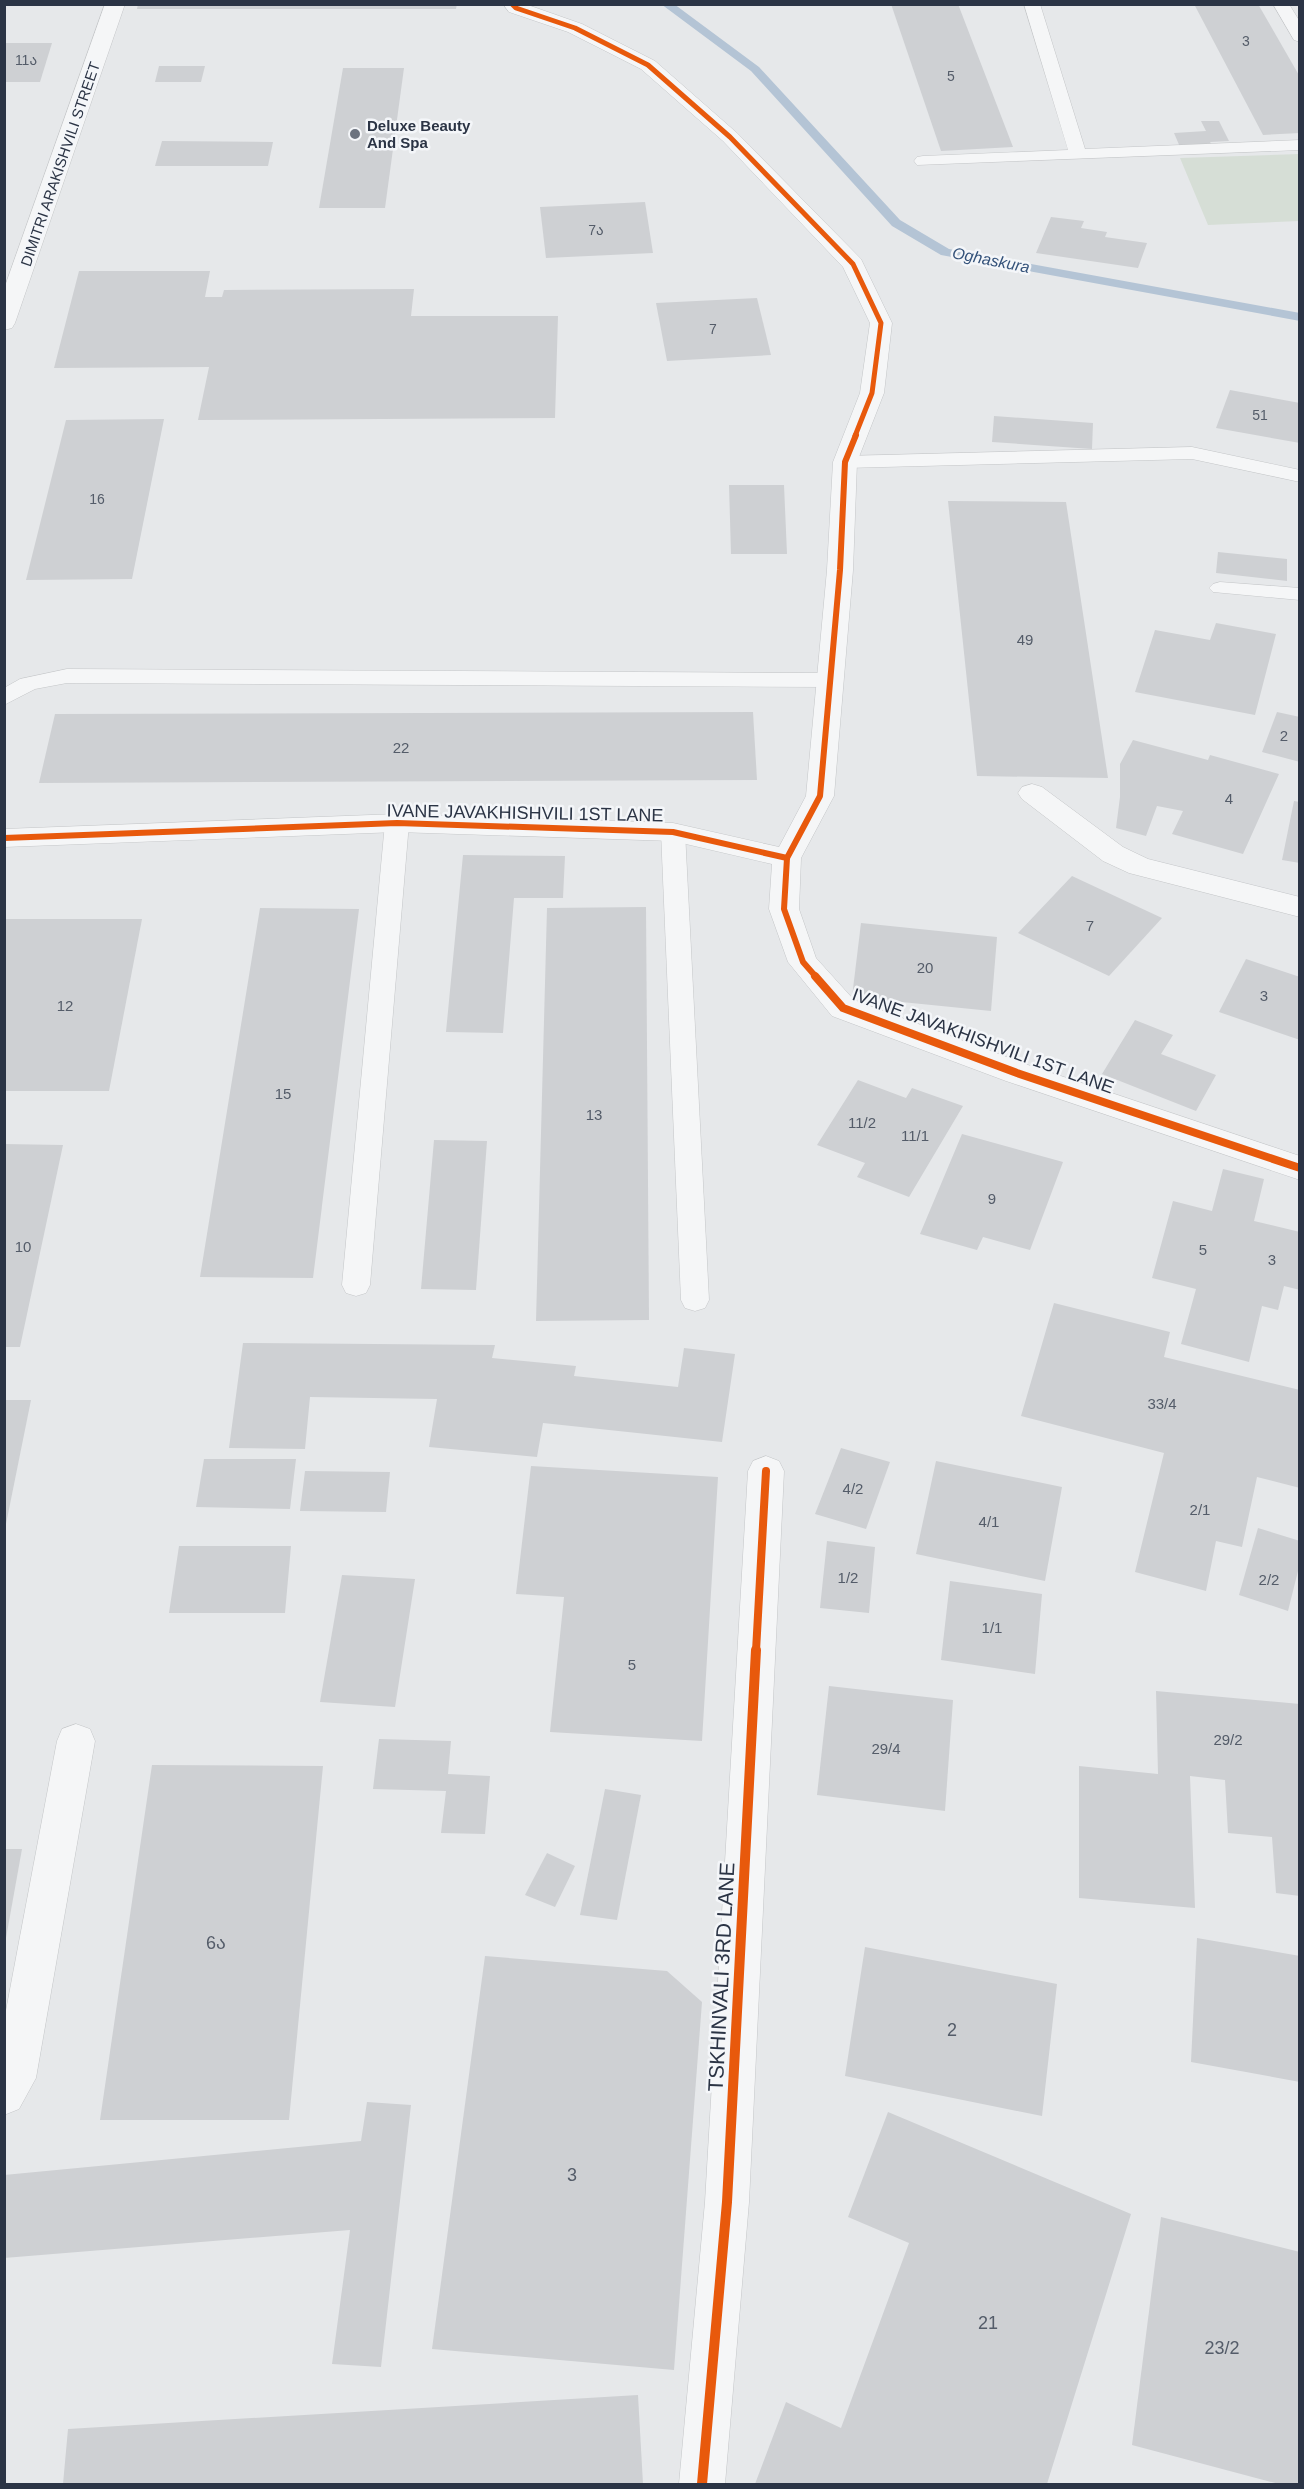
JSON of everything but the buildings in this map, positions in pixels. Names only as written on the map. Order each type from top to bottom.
[{"type":"street","name":"DIMITRI ARAKISHVILI STREET","points":[[4,323],[115,4]]},
{"type":"street","points":[[512,4],[516,8],[575,28],[648,65],[730,137],[852,264],[881,323],[872,393],[845,462],[840,570],[820,796],[787,858]]},
{"type":"street","points":[[1032,793],[1113,854],[1139,866],[1299,907]]},
{"type":"street","name":"IVANE JAVAKHISHVILI 1ST LANE","points":[[4,838],[397,824],[673,832],[787,858],[784,909],[803,962],[843,1008],[1017,1073],[1299,1168]]},
{"type":"street","name":"TSKHINVALI 3RD LANE","points":[[702,2484],[727,2202],[766,1471]]},
{"type":"street","points":[[4,2094],[15,2078],[76,1741]]},
{"type":"lane","points":[[1032,4],[1078,154]]},
{"type":"lane","points":[[1281,4],[1299,37]]},
{"type":"lane","points":[[923,160],[1299,145]]},
{"type":"lane","points":[[845,462],[1192,453],[1299,477]]},
{"type":"lane","points":[[1220,588],[1299,594]]},
{"type":"lane","points":[[4,698],[28,684],[67,676],[830,680]]},
{"type":"lane","points":[[356,1285],[397,824]]},
{"type":"lane","points":[[673,832],[695,1300]]},
{"type":"shaded area","points":[[1299,154],[1299,221],[1208,225],[1180,158]]},
{"type":"waterway","name":"Oghaskura","points":[[666,4],[755,69],[896,223],[945,252],[1300,317]]},
{"type":"cycle path","points":[[512,4],[516,8],[575,28],[648,65],[730,137],[853,264],[881,323],[872,393],[845,462],[840,570],[820,796],[787,858]]},
{"type":"cycle path","points":[[4,838],[397,823],[673,832],[787,858],[784,909],[803,962],[843,1008],[1017,1073],[1300,1168]]},
{"type":"cycle path","points":[[702,2484],[727,2202],[766,1471]]},
{"type":"place","name":"Deluxe Beauty And Spa","points":[[355,134]]}]
